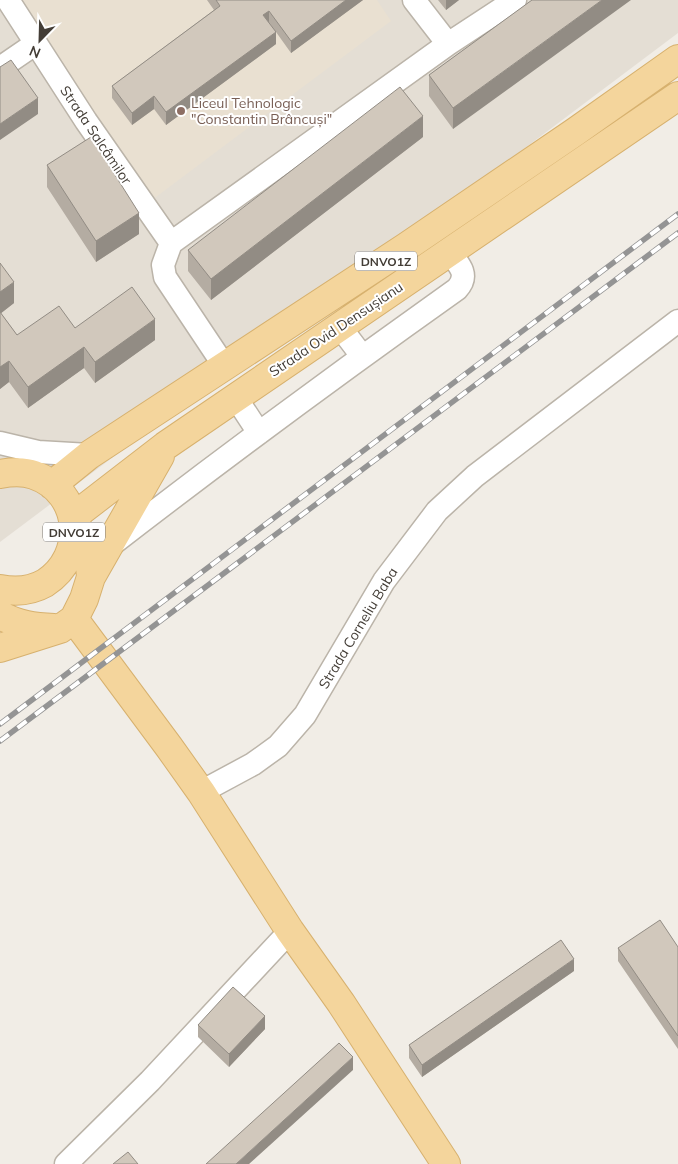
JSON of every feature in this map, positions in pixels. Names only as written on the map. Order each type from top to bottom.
[{"type":"main road","name":"Strada Ovid Densușianu","points":[[52,485],[89,455],[414,242],[678,59]]},
{"type":"main road","name":"Strada Ovid Densușianu","points":[[73,519],[165,446],[678,96]]},
{"type":"main road","points":[[0,648],[67,624],[84,599],[91,577],[165,446]]},
{"type":"main road","name":"DNVO1Z","points":[[0,589],[9,591],[25,590],[40,586],[53,577],[64,566],[71,552],[74,537],[73,519],[65,499],[52,485],[34,475],[5,468]]},
{"type":"main road","points":[[73,519],[88,544],[91,577]]},
{"type":"main road","points":[[0,615],[29,627],[67,624]]},
{"type":"main road","points":[[67,624],[169,746],[446,1164]]},
{"type":"street","name":"Strada Salcâmilor","points":[[8,0],[86,121],[171,243]]},
{"type":"street","points":[[414,0],[448,44]]},
{"type":"street","points":[[225,367],[165,277],[163,265],[171,243],[448,44],[515,0]]},
{"type":"street","points":[[0,68],[35,44]]},
{"type":"street","points":[[107,549],[202,475],[461,285],[464,279],[462,269],[449,252]]},
{"type":"street","name":"Strada Corneliu Baba","points":[[201,792],[253,764],[278,746],[304,715],[384,581],[437,511],[475,476],[678,322]]},
{"type":"street","points":[[340,327],[362,356]]},
{"type":"street","points":[[236,398],[259,433]]},
{"type":"street","points":[[0,443],[38,452],[89,455]]},
{"type":"street","points":[[66,1164],[150,1081],[290,931]]},
{"type":"shaded area","points":[[0,0],[678,0],[678,33],[0,542]]},
{"type":"shaded area","name":"Liceul Tehnologic \"Constantin Brâncuși\"","points":[[14,0],[377,0],[391,21],[152,200]]},
{"type":"building","points":[[216,0],[346,0],[291,41],[269,11],[263,15],[276,32],[166,112],[154,96],[132,113],[112,86],[220,6]]},
{"type":"building","points":[[532,0],[602,0],[453,108],[429,75]]},
{"type":"building","points":[[11,60],[38,98],[0,124],[0,67]]},
{"type":"building","points":[[400,87],[423,116],[211,279],[188,250]]},
{"type":"building","points":[[91,137],[139,213],[96,241],[47,165]]},
{"type":"building","points":[[0,263],[14,282],[0,292]]},
{"type":"building","points":[[132,287],[155,319],[95,362],[84,347],[28,387],[9,361],[0,367],[0,312],[17,335],[59,306],[75,328]]},
{"type":"building","points":[[660,920],[678,947],[678,1036],[618,948]]},
{"type":"building","points":[[561,940],[574,959],[422,1065],[409,1045]]},
{"type":"building","points":[[233,987],[265,1016],[229,1054],[198,1025]]},
{"type":"building","points":[[339,1043],[353,1057],[236,1164],[206,1164]]},
{"type":"building","points":[[128,1152],[138,1164],[113,1164]]},
{"type":"railway","points":[[0,724],[678,214]]},
{"type":"railway","points":[[0,741],[678,233]]},
{"type":"place","name":"Liceul Tehnologic \"Constantin Brâncuși\"","points":[[181,111]]}]
